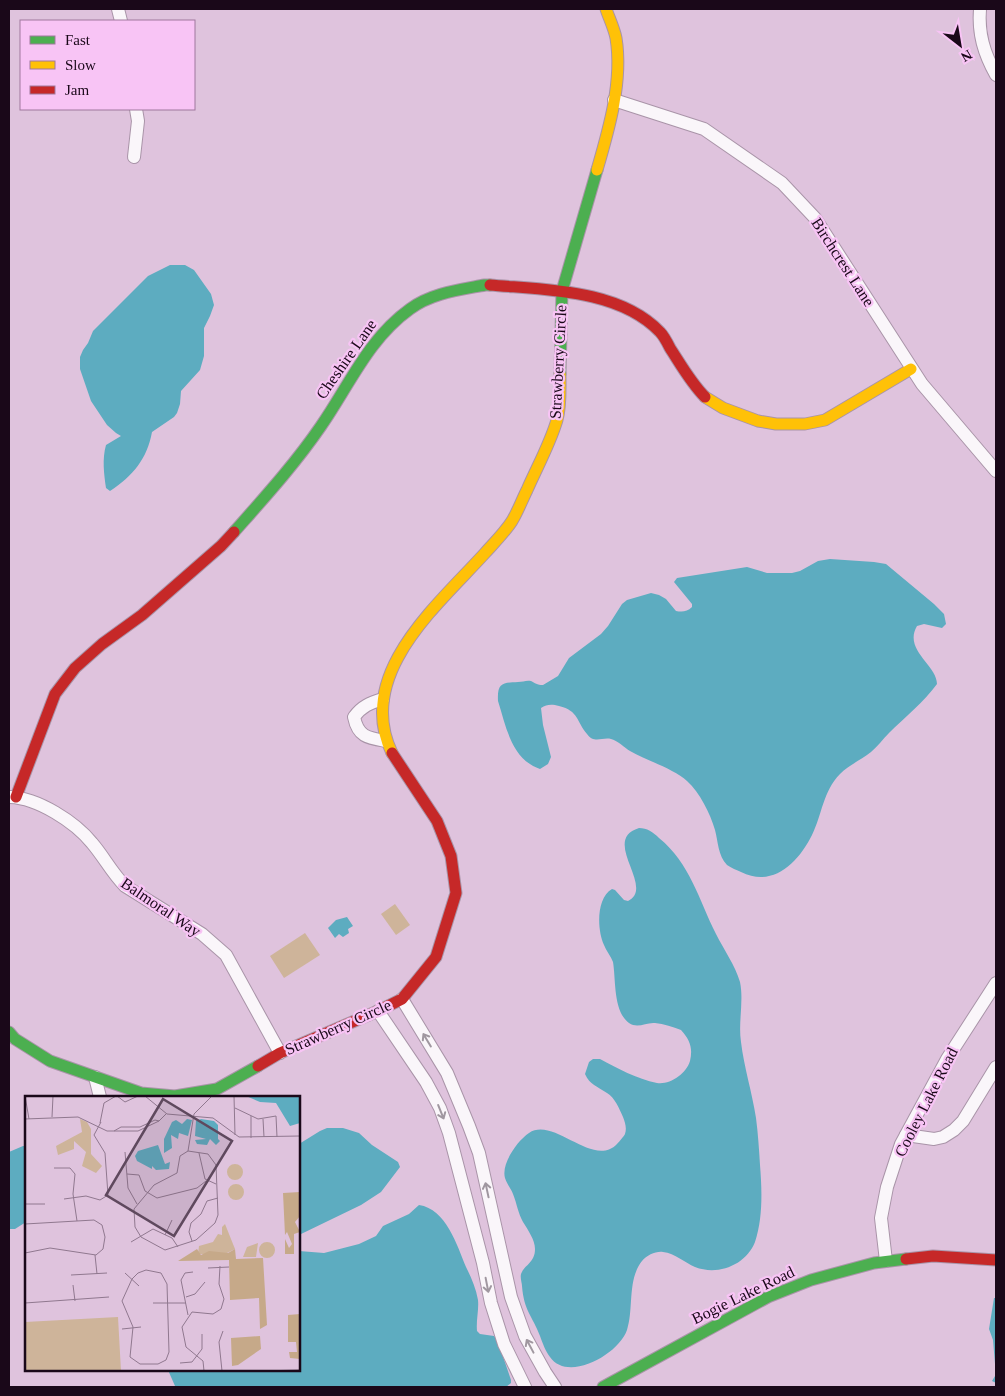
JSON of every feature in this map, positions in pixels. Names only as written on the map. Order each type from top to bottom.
[{"type":"street","name":"Strawberry Circle","points":[[9,1032],[15,1040],[50,1061],[142,1095],[175,1096],[217,1089],[280,1053],[402,999],[436,957],[456,894],[451,856],[437,821],[395,760],[386,742],[383,699],[388,677],[396,657],[415,630],[512,521],[541,460],[557,420],[560,388],[562,291],[599,163],[614,100],[618,71],[616,38],[606,9]]},
{"type":"street","points":[[980,9],[978,24],[986,56],[996,75]]},
{"type":"street","name":"Birchcrest Lane","points":[[614,100],[704,129],[782,183],[815,218],[911,369],[933,398],[970,438],[996,471]]},
{"type":"street","points":[[134,157],[138,121],[136,110]]},
{"type":"street","name":"Cheshire Lane","points":[[12,797],[55,694],[75,668],[102,644],[142,615],[222,546],[284,476],[321,426],[372,345],[390,325],[411,308],[436,295],[486,285],[562,291],[606,300],[639,315],[660,332],[683,370],[705,397],[723,408],[758,421],[776,424],[805,424],[825,420],[911,369]]},
{"type":"street","points":[[383,699],[368,703],[354,717],[361,734],[370,739],[386,742]]},
{"type":"street","name":"Balmoral Way","points":[[12,797],[45,807],[77,828],[92,842],[125,886],[202,934],[226,955],[280,1053]]},
{"type":"street","name":"Cooley Lake Road","points":[[886,1261],[882,1218],[887,1187],[902,1144],[947,1059],[996,983]]},
{"type":"street","points":[[402,999],[447,1073],[470,1126],[479,1152],[512,1297],[525,1336],[555,1387]]},
{"type":"street","points":[[378,1011],[426,1082],[440,1108],[483,1263],[491,1304],[504,1344],[525,1387]]},
{"type":"street","points":[[906,1135],[934,1139],[954,1130],[963,1121],[996,1067]]},
{"type":"street","points":[[95,1077],[100,1096]]},
{"type":"street","points":[[448,1133],[470,1126]]},
{"type":"street","name":"Bogie Lake Road","points":[[603,1387],[726,1318],[768,1297],[811,1280],[886,1261],[934,1256],[996,1260]]},
{"type":"street","points":[[483,1263],[504,1259]]},
{"type":"shaded area","points":[[395,904],[410,925],[396,935],[381,914]]},
{"type":"shaded area","points":[[305,933],[320,955],[284,978],[270,956]]},
{"type":"water","points":[[170,265],[185,265],[194,270],[211,294],[214,305],[204,328],[204,356],[200,370],[181,391],[177,413],[152,432],[143,459],[126,479],[110,491],[106,488],[105,483],[104,456],[106,445],[121,436],[107,425],[91,401],[80,369],[80,357],[93,331],[148,276]]},
{"type":"water","points":[[830,559],[886,564],[944,614],[946,624],[942,628],[924,624],[917,626],[914,635],[914,643],[917,650],[932,670],[937,684],[873,750],[851,765],[834,781],[826,795],[812,835],[800,855],[783,870],[774,875],[764,877],[753,876],[727,865],[720,853],[715,830],[707,810],[696,791],[687,781],[630,751],[618,742],[608,739],[592,739],[574,714],[565,708],[552,705],[541,708],[551,757],[548,764],[540,769],[522,758],[516,750],[507,731],[498,701],[500,687],[505,683],[528,681],[543,685],[558,676],[569,658],[601,634],[622,604],[627,600],[651,593],[666,599],[676,611],[684,611],[692,607],[692,604],[674,582],[677,578],[747,567],[767,573],[792,573],[800,571],[818,561]]},
{"type":"water","points":[[639,828],[654,834],[679,859],[693,883],[740,982],[741,1042],[757,1124],[761,1175],[761,1214],[758,1233],[751,1250],[738,1262],[722,1269],[713,1270],[695,1267],[672,1254],[663,1252],[646,1257],[637,1269],[634,1277],[629,1322],[622,1339],[604,1356],[580,1366],[568,1367],[558,1364],[548,1354],[525,1301],[521,1274],[535,1254],[535,1246],[520,1215],[504,1172],[511,1153],[520,1141],[529,1133],[539,1130],[550,1131],[585,1147],[597,1150],[607,1150],[623,1138],[626,1132],[626,1125],[616,1104],[610,1095],[592,1083],[585,1074],[589,1062],[593,1059],[600,1059],[627,1073],[657,1083],[677,1078],[690,1061],[690,1044],[681,1030],[655,1023],[632,1025],[624,1018],[616,995],[613,962],[605,947],[600,931],[599,915],[603,899],[607,893],[612,889],[615,890],[624,900],[628,901],[635,894],[636,885],[626,853],[625,842],[628,834]]},
{"type":"water","points":[[347,917],[353,926],[348,929],[349,933],[343,937],[339,934],[335,938],[328,928],[336,920]]},
{"type":"water","points":[[327,1128],[343,1128],[359,1133],[372,1145],[398,1162],[400,1167],[381,1192],[361,1205],[300,1235],[300,1143]]},
{"type":"water","points":[[25,1146],[25,1223],[15,1229],[9,1229],[9,1152]]},
{"type":"water","points":[[419,1205],[428,1208],[436,1213],[449,1229],[477,1296],[477,1331],[480,1334],[494,1336],[497,1339],[511,1380],[511,1383],[506,1387],[175,1386],[168,1371],[300,1371],[300,1251],[324,1253],[359,1244],[376,1236],[383,1226],[409,1214]]},
{"type":"water","points":[[994,1298],[996,1298],[996,1383],[992,1381],[995,1376],[995,1364],[993,1340],[989,1329]]},
{"type":"traffic: fast","points":[[560,374],[562,291],[597,170]]},
{"type":"traffic: fast","points":[[234,532],[301,454],[331,411],[360,364],[382,334],[395,321],[427,299],[446,293],[490,285]]},
{"type":"traffic: fast","points":[[9,1032],[15,1039],[50,1061],[141,1093],[175,1096],[217,1089],[258,1066]]},
{"type":"traffic: fast","points":[[603,1387],[768,1297],[811,1280],[874,1263],[906,1259]]},
{"type":"traffic: slow","points":[[597,170],[614,105],[618,71],[616,38],[606,9]]},
{"type":"traffic: slow","points":[[705,397],[723,408],[758,421],[776,424],[805,424],[825,420],[911,369]]},
{"type":"traffic: slow","points":[[392,753],[383,724],[384,696],[392,669],[407,643],[425,618],[499,537],[514,517],[547,447],[557,420],[560,403],[560,374]]},
{"type":"traffic: jam","points":[[490,285],[580,294],[624,307],[643,318],[661,334],[686,374],[705,397]]},
{"type":"traffic: jam","points":[[16,797],[55,694],[75,668],[102,644],[142,615],[221,546],[234,532]]},
{"type":"traffic: jam","points":[[258,1066],[280,1053],[402,999],[436,957],[456,893],[451,856],[437,821],[392,753]]},
{"type":"traffic: jam","points":[[906,1259],[933,1256],[996,1260]]}]
